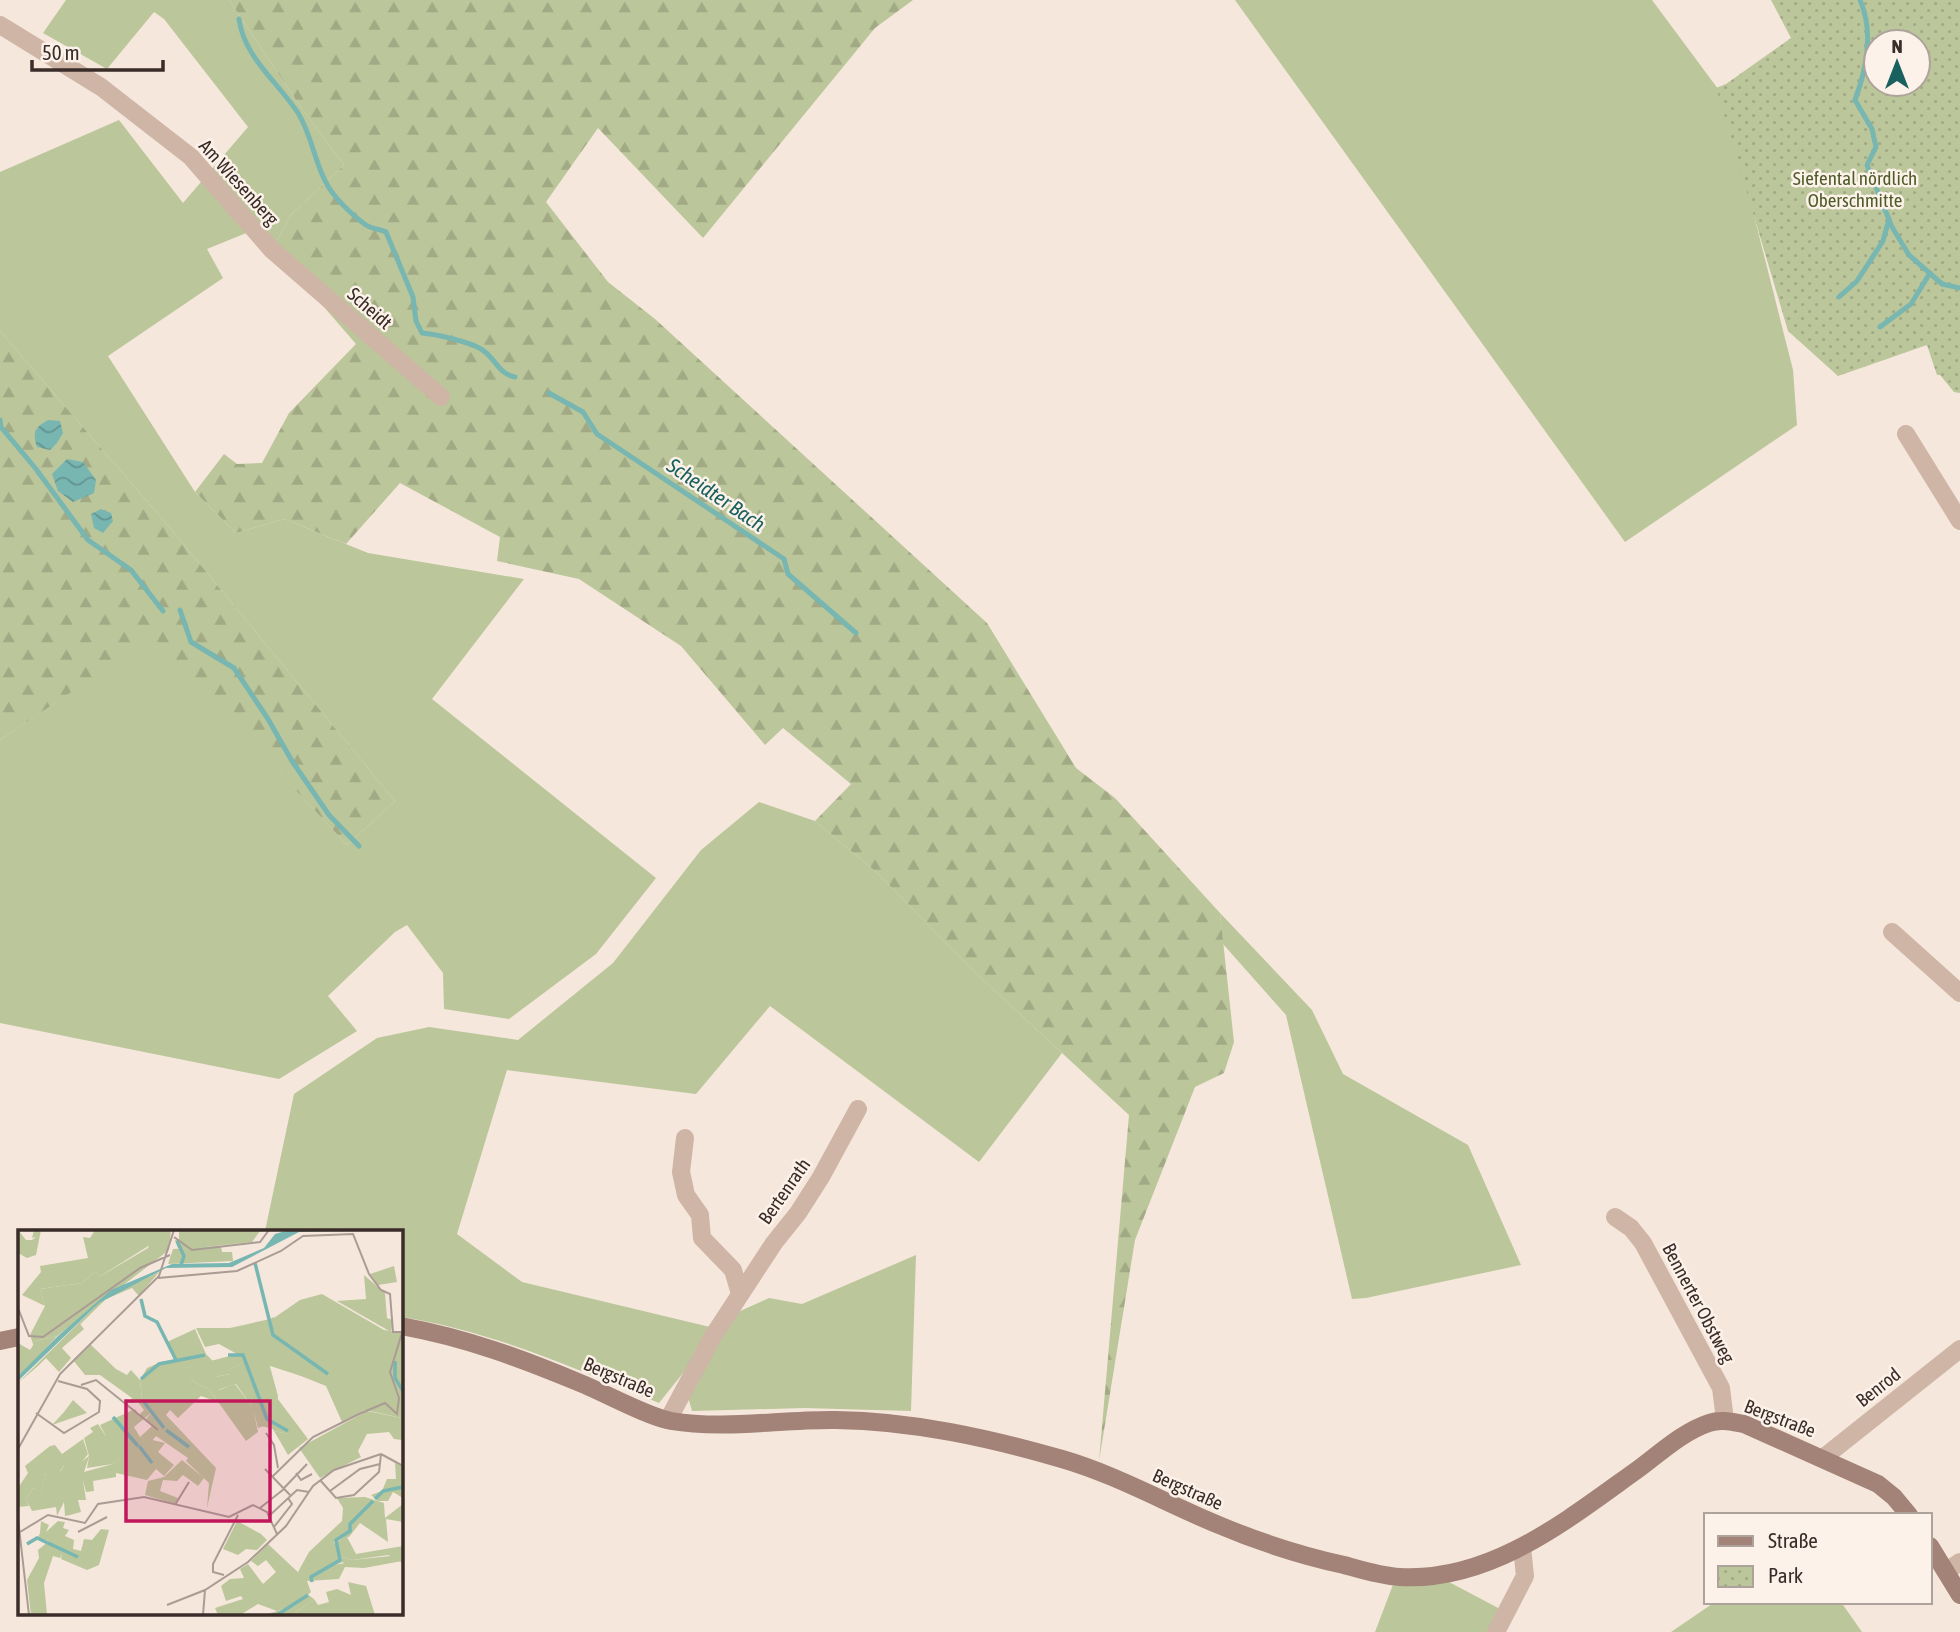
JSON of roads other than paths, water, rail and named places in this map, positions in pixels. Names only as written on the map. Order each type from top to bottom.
[{"type":"street","name":"Am Wiesenberg","points":[[0,25],[101,87],[191,157],[272,250]]},
{"type":"street","name":"Scheidt","points":[[272,250],[441,397]]},
{"type":"street","points":[[1906,434],[1960,521]]},
{"type":"street","points":[[1892,932],[1960,993]]},
{"type":"street","name":"Bertenrath","points":[[668,1420],[713,1335],[774,1242],[804,1204],[858,1109]]},
{"type":"street","points":[[685,1138],[681,1172],[686,1195],[700,1215],[702,1238],[733,1269],[740,1294]]},
{"type":"street","name":"Bennerter Obstweg","points":[[1615,1217],[1631,1228],[1643,1243],[1721,1388],[1725,1420]]},
{"type":"street","name":"Bergstraße","points":[[402,1326],[463,1339],[513,1355],[668,1420],[713,1423],[836,1419],[893,1423],[946,1431],[1066,1460],[1292,1554],[1398,1577],[1439,1576],[1480,1565],[1522,1547],[1567,1519],[1679,1438],[1709,1423],[1725,1420],[1744,1424],[1878,1484],[1907,1513]]},
{"type":"street","points":[[0,1340],[18,1337]]},
{"type":"street","name":"Benrod","points":[[1823,1458],[1960,1349]]},
{"type":"street","points":[[1496,1632],[1525,1576],[1522,1547]]},
{"type":"street","points":[[1932,1548],[1954,1567],[1960,1595]]},
{"type":"water","points":[[48,420],[60,421],[63,433],[50,450],[37,447],[35,437],[37,428]]},
{"type":"water","points":[[67,459],[83,462],[96,480],[94,493],[73,502],[58,491],[52,474]]},
{"type":"water","points":[[101,509],[111,513],[113,521],[103,533],[94,528],[91,514]]},
{"type":"waterway","points":[[1860,0],[1868,37],[1863,75],[1855,100],[1872,129],[1876,147],[1867,165],[1892,227],[1909,255],[1942,284],[1960,288]]},
{"type":"waterway","name":"Scheidter Bach","points":[[239,19],[242,33],[254,57],[298,113],[328,187],[362,222],[386,232],[413,297],[416,321],[422,333],[476,346],[486,352],[500,369],[515,377]]},
{"type":"waterway","points":[[1839,297],[1857,281],[1883,241],[1889,219]]},
{"type":"waterway","points":[[1880,327],[1911,304],[1930,273]]},
{"type":"waterway","name":"Scheidter Bach","points":[[549,393],[583,412],[597,434],[784,559],[788,574],[856,633]]},
{"type":"waterway","points":[[0,420],[1,427],[36,469],[88,540],[131,570],[163,611]]},
{"type":"waterway","points":[[180,610],[191,642],[234,668],[329,815],[359,846]]},
{"type":"park label","name":"Siefental nördlich Oberschmitte","points":[[1855,189]]}]
